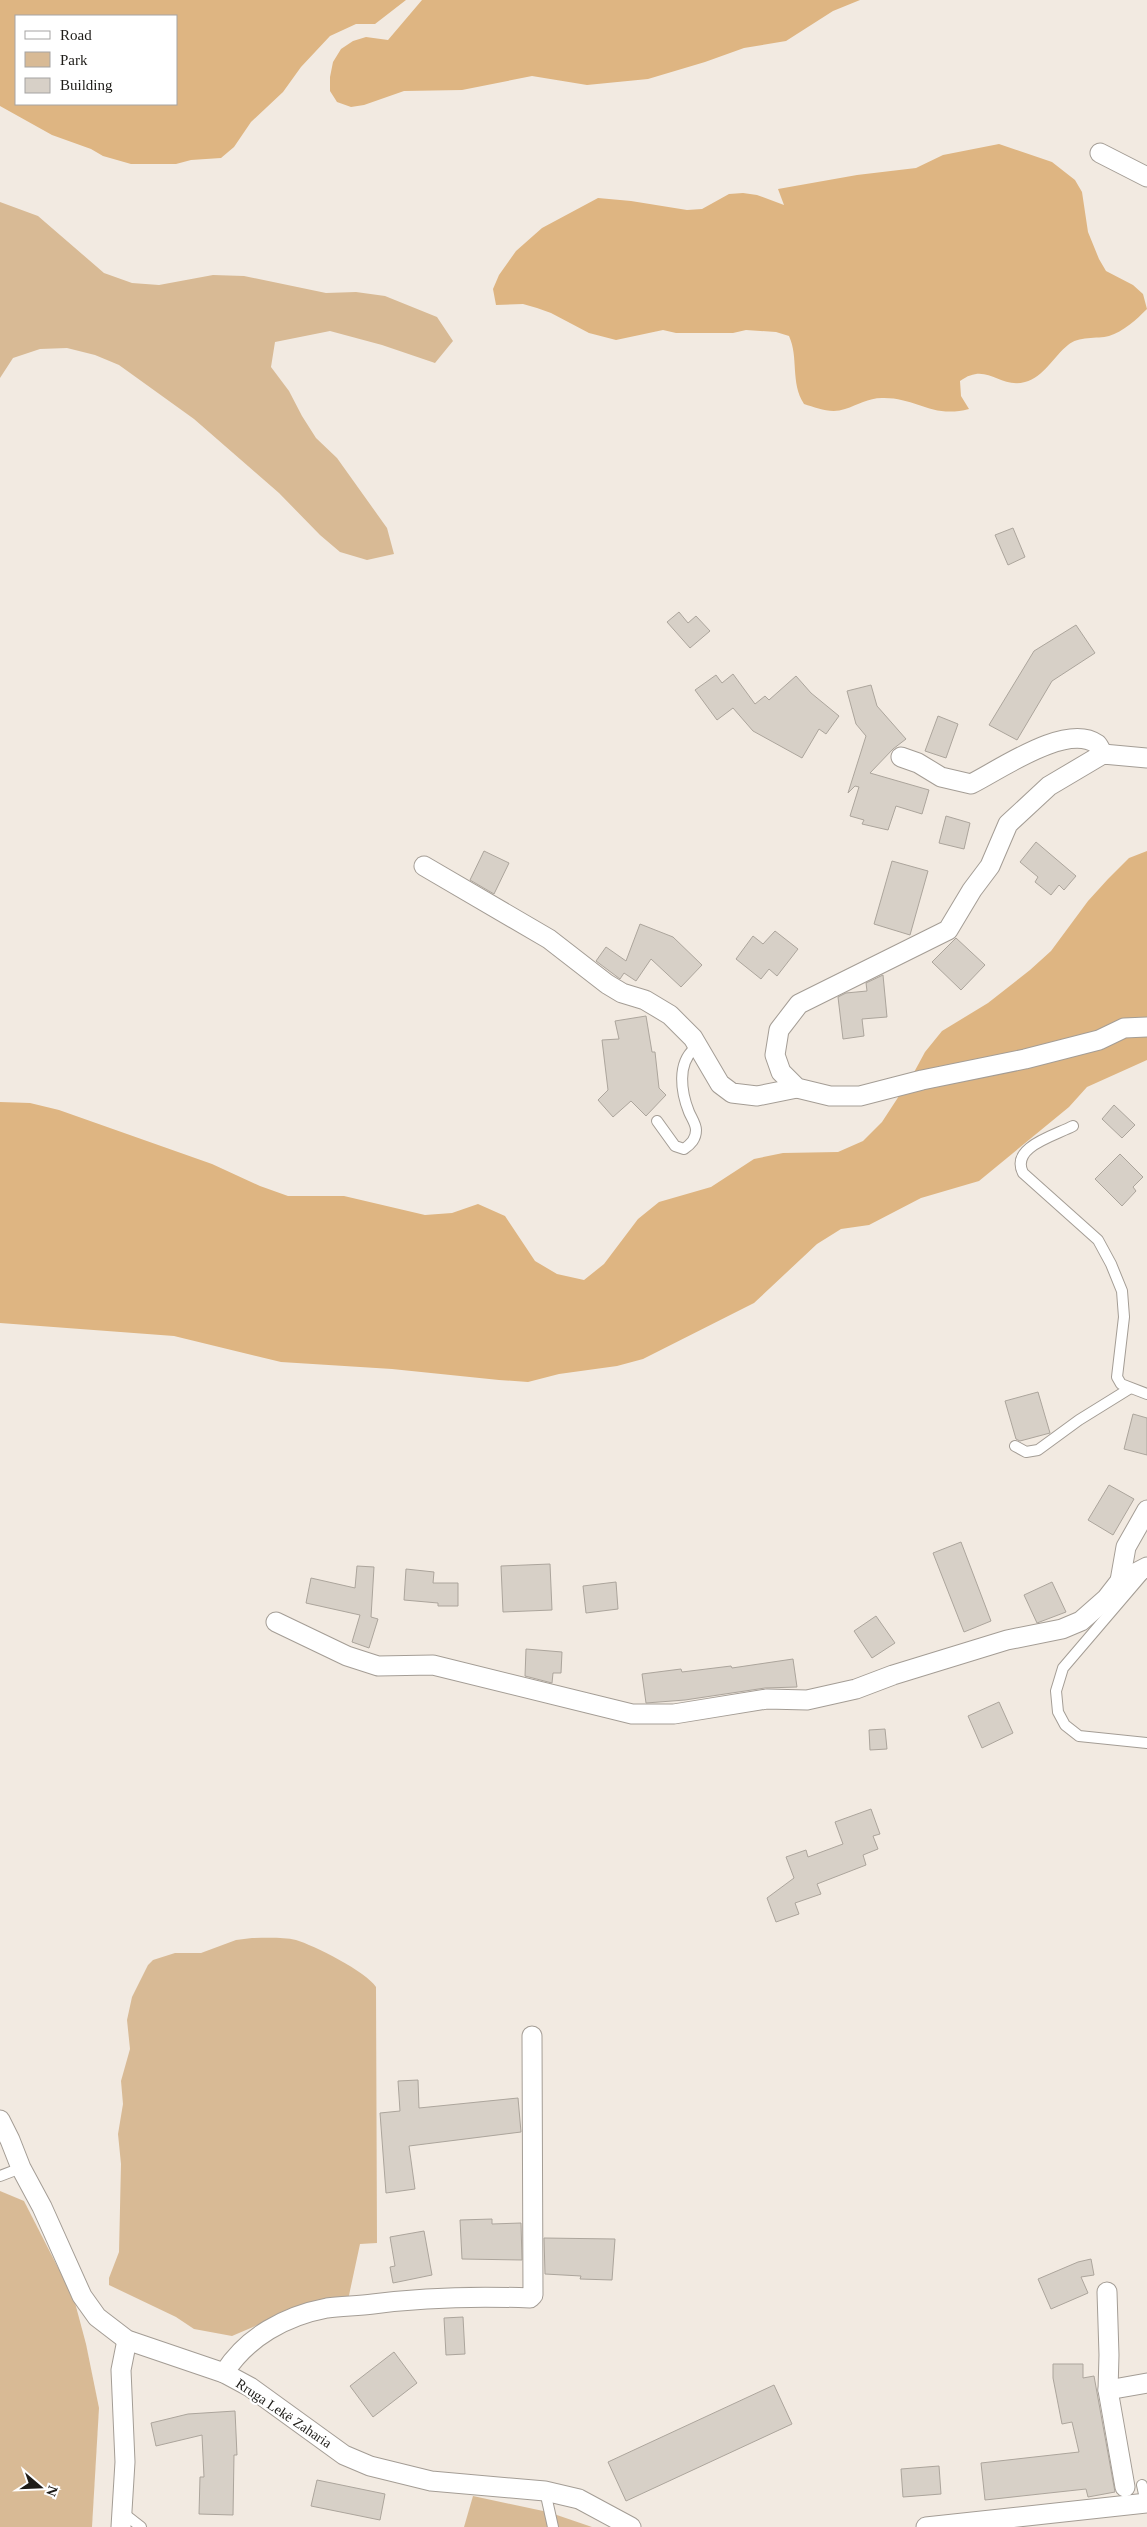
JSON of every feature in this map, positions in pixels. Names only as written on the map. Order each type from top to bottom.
[{"type":"street","points":[[1100,153],[1147,177]]},
{"type":"street","points":[[901,756],[918,763],[941,777],[971,784],[1032,750],[1057,742],[1084,741],[1096,744],[1103,754]]},
{"type":"street","points":[[797,1088],[781,1072],[775,1055],[779,1030],[799,1004],[948,930],[972,890],[990,866],[1008,824],[1049,786],[1103,754],[1147,758]]},
{"type":"street","points":[[424,866],[549,939],[607,984],[622,993],[645,1000],[670,1016],[702,1050],[720,1084],[732,1093],[757,1096],[797,1088],[830,1096],[860,1096],[922,1080],[1025,1059],[1099,1040],[1124,1028],[1147,1027]]},
{"type":"street","points":[[1120,1581],[1126,1547],[1147,1510]]},
{"type":"street","points":[[276,1622],[347,1656],[378,1666],[433,1665],[632,1714],[674,1714],[767,1699],[808,1700],[856,1689],[893,1675],[1007,1640],[1062,1629],[1081,1622],[1106,1599],[1120,1581],[1147,1568]]},
{"type":"street","points":[[224,2373],[234,2357],[252,2340],[275,2326],[305,2314],[328,2308],[398,2300],[464,2296],[530,2298],[533,2294],[532,2036]]},
{"type":"street","name":"Rruga Lekë Zaharia","points":[[0,2120],[10,2140],[20,2168],[42,2207],[82,2296],[97,2317],[127,2340],[224,2373],[278,2405],[344,2455],[370,2466],[432,2481],[544,2491],[579,2499],[631,2527]]},
{"type":"street","points":[[1107,2292],[1108,2390],[1133,2486]]},
{"type":"street","points":[[122,2520],[125,2462],[120,2370],[127,2340]]},
{"type":"street","points":[[1108,2390],[1147,2383]]},
{"type":"street","points":[[926,2527],[1140,2504]]},
{"type":"lane","points":[[658,1121],[675,1146],[684,1149],[694,1141],[696,1129],[686,1106],[682,1068],[690,1052],[694,1049],[702,1050]]},
{"type":"lane","points":[[1073,1126],[1027,1149],[1020,1157],[1019,1165],[1023,1174],[1098,1240],[1111,1264],[1122,1291],[1124,1317],[1117,1377],[1120,1384],[1129,1389],[1147,1394]]},
{"type":"lane","points":[[1015,1446],[1026,1452],[1038,1450],[1079,1420],[1129,1389]]},
{"type":"lane","points":[[1147,1568],[1063,1668],[1056,1691],[1058,1712],[1064,1725],[1079,1736],[1147,1743]]},
{"type":"lane","points":[[0,2176],[20,2168]]},
{"type":"lane","points":[[1133,2486],[1140,2504]]},
{"type":"lane","points":[[1133,2486],[1140,2504]]},
{"type":"lane","points":[[544,2491],[553,2527]]},
{"type":"lane","points":[[122,2520],[141,2527]]},
{"type":"green space","points":[[0,202],[38,216],[104,273],[132,283],[159,285],[213,275],[244,276],[326,293],[356,292],[385,296],[437,317],[453,341],[435,363],[382,345],[330,331],[275,342],[271,367],[289,391],[316,438],[337,458],[387,528],[394,554],[367,560],[340,552],[320,535],[279,493],[194,419],[119,365],[95,355],[67,348],[40,349],[13,358],[0,378]]},
{"type":"green space","points":[[286,1938],[304,1943],[351,1967],[371,1981],[376,1987],[377,2243],[360,2244],[348,2300],[290,2311],[232,2336],[194,2329],[176,2317],[109,2285],[109,2278],[119,2252],[121,2164],[118,2134],[123,2104],[121,2081],[130,2049],[127,2020],[132,1997],[148,1965],[153,1960],[175,1953],[201,1953],[236,1940]]},
{"type":"green space","points":[[0,2191],[24,2201],[74,2299],[86,2344],[99,2408],[92,2527],[0,2527]]},
{"type":"green space","points":[[473,2496],[548,2512],[592,2527],[464,2527]]},
{"type":"shaded area","points":[[0,0],[406,0],[375,24],[356,24],[330,36],[301,67],[283,92],[251,122],[234,147],[221,158],[191,160],[176,164],[131,164],[103,156],[91,149],[52,135],[0,106]]},
{"type":"shaded area","points":[[422,0],[860,0],[833,11],[786,41],[744,48],[648,79],[587,85],[532,76],[462,90],[404,91],[364,105],[351,107],[337,102],[330,91],[330,77],[333,62],[341,49],[353,41],[366,37],[388,40]]},
{"type":"shaded area","points":[[999,144],[1052,162],[1075,180],[1082,192],[1088,232],[1099,259],[1106,271],[1133,285],[1143,294],[1147,309],[1130,325],[1119,332],[1109,336],[1072,342],[1038,376],[1025,382],[1008,382],[986,374],[969,376],[960,381],[961,396],[969,409],[956,411],[934,410],[905,401],[882,398],[872,399],[835,411],[804,404],[797,387],[794,353],[789,336],[776,332],[746,330],[733,333],[676,333],[663,330],[616,340],[589,333],[551,313],[537,308],[523,304],[496,305],[493,289],[499,275],[516,251],[542,228],[598,198],[687,210],[702,209],[729,194],[743,193],[757,195],[784,205],[778,189],[857,175],[916,168],[943,155]]},
{"type":"shaded area","points":[[1147,851],[1147,1060],[1087,1087],[1069,1107],[979,1181],[921,1198],[869,1225],[841,1229],[817,1244],[754,1303],[643,1359],[617,1366],[559,1374],[528,1382],[392,1369],[281,1362],[174,1336],[0,1323],[0,1102],[30,1103],[59,1110],[212,1164],[260,1186],[288,1196],[344,1196],[425,1215],[452,1213],[478,1204],[505,1216],[535,1261],[557,1274],[584,1280],[604,1264],[638,1219],[659,1202],[711,1187],[754,1159],[783,1153],[838,1152],[863,1141],[882,1122],[925,1052],[942,1031],[988,1003],[1030,970],[1051,951],[1088,901],[1108,879],[1129,858]]},
{"type":"building","points":[[1013,528],[1025,557],[1008,565],[995,535]]},
{"type":"building","points":[[679,612],[688,623],[696,616],[710,631],[690,648],[667,622]]},
{"type":"building","points":[[1076,625],[1095,653],[1052,681],[1017,740],[989,725],[1034,651]]},
{"type":"building","points":[[733,674],[755,704],[765,696],[769,700],[796,676],[811,693],[839,716],[826,734],[819,729],[802,758],[753,731],[733,708],[717,720],[695,690],[716,675],[722,683]]},
{"type":"building","points":[[871,685],[877,706],[906,739],[893,749],[870,773],[929,790],[922,814],[896,806],[888,830],[862,824],[864,820],[850,816],[859,787],[855,786],[848,793],[866,736],[856,724],[847,691]]},
{"type":"building","points":[[938,716],[958,724],[946,758],[925,751]]},
{"type":"building","points":[[946,816],[970,823],[964,849],[939,843]]},
{"type":"building","points":[[1036,842],[1076,876],[1064,890],[1059,885],[1051,895],[1035,882],[1038,877],[1020,862]]},
{"type":"building","points":[[484,851],[509,863],[494,894],[470,880]]},
{"type":"building","points":[[892,861],[928,871],[910,935],[874,924]]},
{"type":"building","points":[[640,924],[673,937],[702,965],[681,987],[651,959],[636,981],[624,973],[620,979],[596,961],[606,947],[626,961]]},
{"type":"building","points":[[775,931],[798,949],[777,976],[769,969],[761,979],[736,959],[753,936],[763,944]]},
{"type":"building","points":[[956,938],[985,965],[961,990],[932,962]]},
{"type":"building","points":[[883,975],[887,1017],[862,1019],[864,1036],[843,1039],[838,997],[846,993],[867,991],[866,983]]},
{"type":"building","points":[[646,1016],[652,1052],[655,1052],[659,1088],[666,1095],[646,1116],[631,1101],[613,1117],[598,1100],[608,1090],[602,1040],[619,1039],[615,1021]]},
{"type":"building","points":[[1114,1105],[1135,1125],[1122,1138],[1102,1119]]},
{"type":"building","points":[[1120,1154],[1143,1177],[1133,1187],[1136,1191],[1122,1206],[1095,1179]]},
{"type":"building","points":[[1038,1392],[1050,1433],[1020,1441],[1016,1439],[1005,1401]]},
{"type":"building","points":[[1133,1414],[1147,1418],[1147,1455],[1124,1449]]},
{"type":"building","points":[[1109,1485],[1134,1499],[1113,1535],[1088,1520]]},
{"type":"building","points":[[961,1542],[991,1621],[964,1632],[933,1553]]},
{"type":"building","points":[[550,1564],[552,1610],[503,1612],[501,1566]]},
{"type":"building","points":[[357,1566],[374,1567],[371,1617],[378,1619],[369,1648],[352,1642],[360,1615],[306,1603],[311,1578],[355,1588]]},
{"type":"building","points":[[406,1569],[434,1572],[433,1583],[458,1583],[458,1606],[438,1606],[438,1603],[404,1600]]},
{"type":"building","points":[[616,1582],[618,1609],[586,1613],[583,1586]]},
{"type":"building","points":[[1052,1582],[1066,1612],[1037,1623],[1024,1595]]},
{"type":"building","points":[[876,1616],[895,1643],[872,1658],[854,1631]]},
{"type":"building","points":[[526,1649],[562,1652],[561,1673],[553,1673],[552,1683],[525,1676]]},
{"type":"building","points":[[793,1659],[797,1687],[765,1688],[685,1700],[646,1703],[642,1674],[681,1669],[682,1672],[731,1666],[732,1668]]},
{"type":"building","points":[[999,1702],[1013,1733],[982,1748],[968,1716]]},
{"type":"building","points":[[885,1729],[887,1749],[870,1750],[869,1730]]},
{"type":"building","points":[[871,1809],[880,1834],[873,1836],[878,1849],[863,1855],[866,1865],[817,1884],[821,1894],[795,1903],[799,1914],[776,1922],[767,1898],[794,1878],[786,1857],[806,1850],[808,1857],[843,1844],[835,1822]]},
{"type":"building","points":[[418,2080],[419,2108],[518,2098],[521,2132],[409,2146],[415,2189],[386,2193],[380,2113],[400,2111],[398,2081]]},
{"type":"building","points":[[492,2219],[492,2224],[521,2223],[522,2260],[462,2259],[460,2220]]},
{"type":"building","points":[[424,2231],[432,2275],[393,2283],[390,2267],[395,2266],[390,2237]]},
{"type":"building","points":[[544,2238],[615,2239],[612,2280],[580,2279],[581,2276],[545,2274]]},
{"type":"building","points":[[1091,2259],[1094,2275],[1081,2277],[1088,2293],[1051,2309],[1038,2279],[1078,2262]]},
{"type":"building","points":[[463,2317],[465,2354],[446,2355],[444,2318]]},
{"type":"building","points":[[394,2352],[417,2383],[373,2417],[350,2386]]},
{"type":"building","points":[[1053,2364],[1083,2364],[1083,2378],[1094,2376],[1115,2492],[1088,2497],[1086,2489],[985,2500],[981,2463],[1079,2452],[1072,2422],[1062,2424],[1053,2378]]},
{"type":"building","points":[[774,2385],[792,2424],[626,2501],[608,2462]]},
{"type":"building","points":[[235,2411],[237,2455],[234,2455],[233,2515],[199,2514],[200,2477],[204,2477],[202,2435],[156,2446],[151,2423],[188,2414]]},
{"type":"building","points":[[939,2466],[941,2494],[903,2497],[901,2469]]},
{"type":"building","points":[[317,2480],[385,2494],[380,2520],[311,2506]]}]
